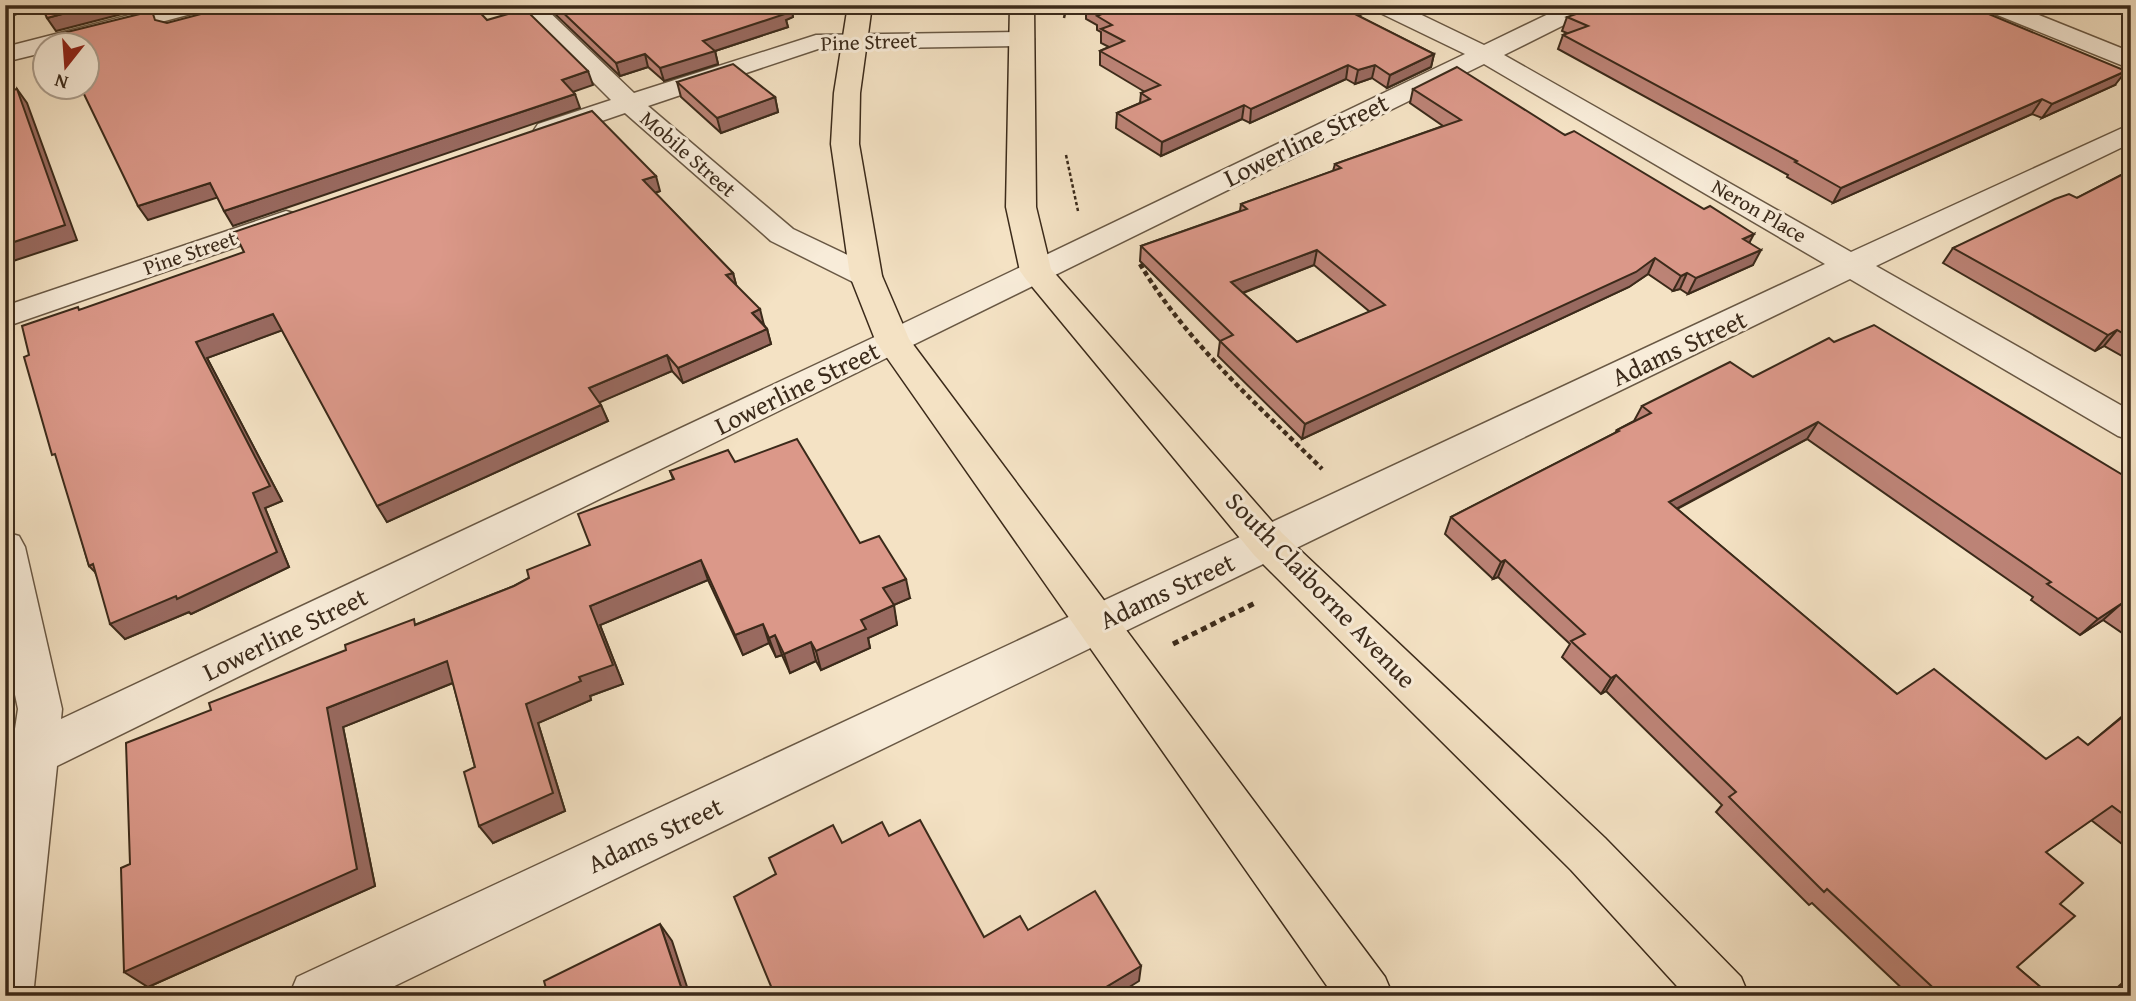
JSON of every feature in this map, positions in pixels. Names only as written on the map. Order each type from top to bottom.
[{"type":"main road","points":[[860,5],[847,93],[845,144],[866,276],[893,342],[1366,996]]},
{"type":"main road","name":"South Claiborne Avenue","points":[[1022,22],[1021,207],[1036,271],[1268,544],[1588,854],[1722,996]]},
{"type":"street","name":"Mobile Street","points":[[528,5],[629,103],[782,235],[866,276]]},
{"type":"street","name":"Neron Place","points":[[1382,5],[1484,54],[2131,427]]},
{"type":"street","name":"Lowerline Street","points":[[19,761],[893,342],[1586,5]]},
{"type":"street","points":[[1993,5],[2131,61]]},
{"type":"street","points":[[102,45],[208,10]]},
{"type":"street","points":[[5,55],[208,10]]},
{"type":"street","name":"Pine Street","points":[[525,138],[816,43],[1022,22]]},
{"type":"street","points":[[5,72],[32,65]]},
{"type":"street","name":"Adams Street","points":[[316,996],[2131,132]]},
{"type":"street","name":"Pine Street","points":[[5,317],[317,210]]},
{"type":"street","points":[[5,547],[40,709],[19,761],[6,996]]},
{"type":"path","points":[[1173,644],[1255,603]]},
{"type":"building","points":[[41,5],[96,5],[47,18]]},
{"type":"building","points":[[235,5],[473,5],[487,20],[525,9],[588,71],[562,80],[575,94],[224,211],[210,183],[138,206],[88,102],[102,102],[102,32],[67,32],[152,11],[155,20],[167,23]]},
{"type":"building","points":[[555,5],[790,5],[778,9],[785,14],[703,41],[715,51],[660,68],[645,54],[616,63]]},
{"type":"building","points":[[1087,5],[1354,5],[1345,9],[1434,54],[1390,75],[1375,65],[1358,70],[1348,65],[1251,109],[1244,105],[1162,142],[1117,113],[1150,99],[1141,93],[1160,85],[1100,51],[1124,41],[1101,29],[1112,25],[1097,16],[1102,14]]},
{"type":"building","points":[[1603,5],[1981,5],[1979,10],[2126,71],[2052,104],[2042,99],[1841,188],[1795,162],[1797,161],[1563,35],[1588,26],[1567,17]]},
{"type":"building","points":[[733,64],[775,97],[717,118],[677,82]]},
{"type":"building","points":[[1457,67],[1565,135],[1574,131],[1704,209],[1710,206],[1754,234],[1743,239],[1761,250],[1696,278],[1687,273],[1681,276],[1655,258],[1636,272],[1305,424],[1220,341],[1233,335],[1141,246],[1247,209],[1241,204],[1341,168],[1335,164],[1461,120],[1413,89]],"holes":[[[1317,250],[1385,305],[1297,342],[1231,282]]]},
{"type":"building","points":[[17,89],[65,225],[5,245],[5,92]]},
{"type":"building","points":[[592,111],[656,176],[643,180],[733,273],[726,275],[760,309],[752,313],[767,329],[678,368],[667,355],[589,388],[601,405],[377,506],[273,314],[196,342],[270,486],[253,493],[277,552],[177,599],[176,596],[110,624],[93,564],[89,566],[55,454],[52,455],[24,357],[29,355],[22,326],[78,307],[79,310],[244,252],[234,232]]},
{"type":"building","points":[[2131,170],[2131,338],[2117,330],[2108,335],[1953,248],[2055,199],[2069,194],[2077,198]]},
{"type":"building","points":[[1874,325],[2131,480],[2131,611],[2121,604],[2098,619],[2047,584],[2051,582],[1818,422],[1669,502],[1897,694],[1934,669],[2046,759],[2078,737],[2088,745],[2131,710],[2131,820],[2112,806],[2046,852],[2083,883],[2060,904],[2075,916],[2017,967],[2051,996],[1942,996],[1827,889],[1824,892],[1729,797],[1736,792],[1616,675],[1611,678],[1571,641],[1585,634],[1505,560],[1501,562],[1451,517],[1619,431],[1617,430],[1651,413],[1642,406],[1730,362],[1753,377],[1829,338],[1834,342]]},
{"type":"building","points":[[797,439],[860,543],[879,536],[906,579],[883,588],[894,605],[861,620],[866,629],[816,651],[811,642],[784,654],[775,635],[769,638],[763,624],[735,635],[701,560],[590,606],[613,665],[579,677],[581,681],[526,704],[553,793],[479,826],[464,772],[475,767],[447,661],[327,708],[357,869],[124,972],[121,868],[130,864],[126,743],[211,710],[209,703],[346,650],[345,645],[414,619],[415,625],[514,586],[529,578],[527,570],[590,545],[578,514],[674,479],[670,471],[728,450],[735,462]]},
{"type":"building","points":[[920,820],[984,937],[1020,916],[1028,930],[1095,891],[1141,966],[1091,996],[775,996],[734,897],[776,874],[769,858],[833,825],[842,843],[882,822],[889,836]]},
{"type":"building","points":[[660,924],[684,996],[548,996],[544,981]]},
{"type":"building","points":[[2131,984],[2131,996],[2118,996]]}]
